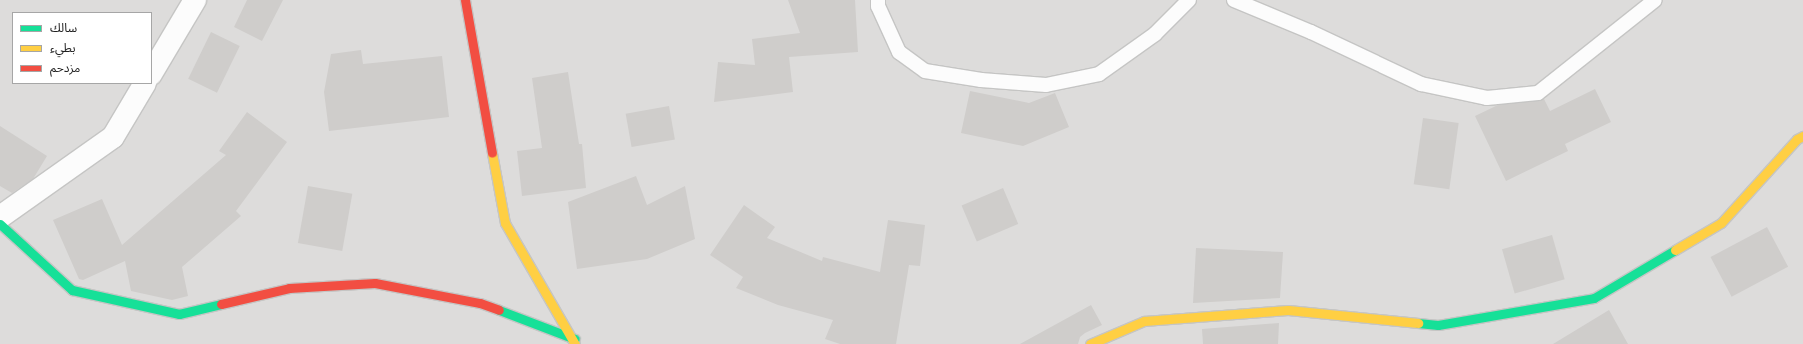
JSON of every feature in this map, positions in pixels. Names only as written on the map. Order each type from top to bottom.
[{"type":"street","points":[[152,72],[195,0]]},
{"type":"street","points":[[465,0],[505,222],[575,341]]},
{"type":"street","points":[[0,217],[114,137],[144,84]]},
{"type":"street","points":[[1090,344],[1144,321],[1288,310],[1438,325],[1594,298],[1720,223],[1797,139],[1803,136]]},
{"type":"street","points":[[0,224],[72,290],[179,314],[289,288],[375,283],[480,303],[575,341]]},
{"type":"lane","points":[[878,0],[878,6],[898,52],[925,72],[980,80],[1046,85],[1099,74],[1155,34],[1189,0]]},
{"type":"lane","points":[[1234,0],[1311,32],[1420,84],[1487,98],[1538,93],[1654,0]]},
{"type":"shaded area","points":[[0,0],[1803,0],[1803,344],[0,344]]},
{"type":"building","points":[[247,0],[283,0],[262,41],[234,27]]},
{"type":"building","points":[[788,0],[855,0],[858,52],[789,57],[793,92],[714,102],[718,62],[755,65],[752,39],[800,33]]},
{"type":"building","points":[[211,32],[240,46],[217,93],[188,79]]},
{"type":"building","points":[[361,50],[363,64],[442,56],[449,117],[329,131],[324,92],[331,54]]},
{"type":"building","points":[[568,72],[579,144],[582,144],[586,188],[522,196],[517,151],[542,148],[532,78]]},
{"type":"building","points":[[1595,89],[1611,122],[1565,144],[1568,151],[1506,181],[1475,116],[1498,105],[1544,99],[1550,111]]},
{"type":"building","points":[[970,91],[1029,103],[1055,93],[1069,127],[1023,146],[961,133]]},
{"type":"building","points":[[669,106],[675,139],[632,147],[626,114]]},
{"type":"building","points":[[247,112],[287,142],[236,211],[241,216],[182,267],[188,296],[172,300],[131,291],[125,261],[83,280],[79,279],[53,220],[102,199],[122,245],[226,155],[219,151]]},
{"type":"building","points":[[1423,118],[1459,123],[1449,189],[1414,184]]},
{"type":"building","points":[[0,126],[47,156],[33,179],[12,193],[0,186]]},
{"type":"building","points":[[636,176],[647,205],[685,186],[695,239],[647,259],[577,269],[568,202]]},
{"type":"building","points":[[308,186],[352,194],[342,251],[298,243]]},
{"type":"building","points":[[1003,188],[1018,224],[977,241],[962,206]]},
{"type":"building","points":[[744,205],[775,227],[767,238],[822,261],[823,257],[880,272],[888,220],[925,225],[920,266],[909,265],[896,344],[840,344],[825,339],[833,320],[778,305],[736,288],[743,277],[710,255]]},
{"type":"building","points":[[1767,227],[1788,267],[1732,297],[1710,257]]},
{"type":"building","points":[[1552,235],[1565,279],[1515,294],[1502,249]]},
{"type":"building","points":[[1196,248],[1283,252],[1280,298],[1193,303]]},
{"type":"building","points":[[1091,305],[1102,325],[1085,333],[1080,337],[1078,344],[1020,344]]},
{"type":"building","points":[[1609,310],[1628,344],[1553,344]]},
{"type":"building","points":[[1279,323],[1278,344],[1203,344],[1202,329]]},
{"type":"traffic: fast","points":[[0,224],[72,290],[179,314],[221,304]]},
{"type":"traffic: fast","points":[[1418,323],[1438,325],[1594,298],[1675,250]]},
{"type":"traffic: fast","points":[[499,310],[575,339]]},
{"type":"traffic: slow","points":[[1675,250],[1721,223],[1797,139],[1803,136]]},
{"type":"traffic: slow","points":[[492,153],[505,223],[575,344]]},
{"type":"traffic: slow","points":[[1090,344],[1144,321],[1288,310],[1418,323]]},
{"type":"traffic: jam","points":[[465,0],[492,153]]},
{"type":"traffic: jam","points":[[221,304],[289,288],[375,283],[480,303],[499,310]]}]
